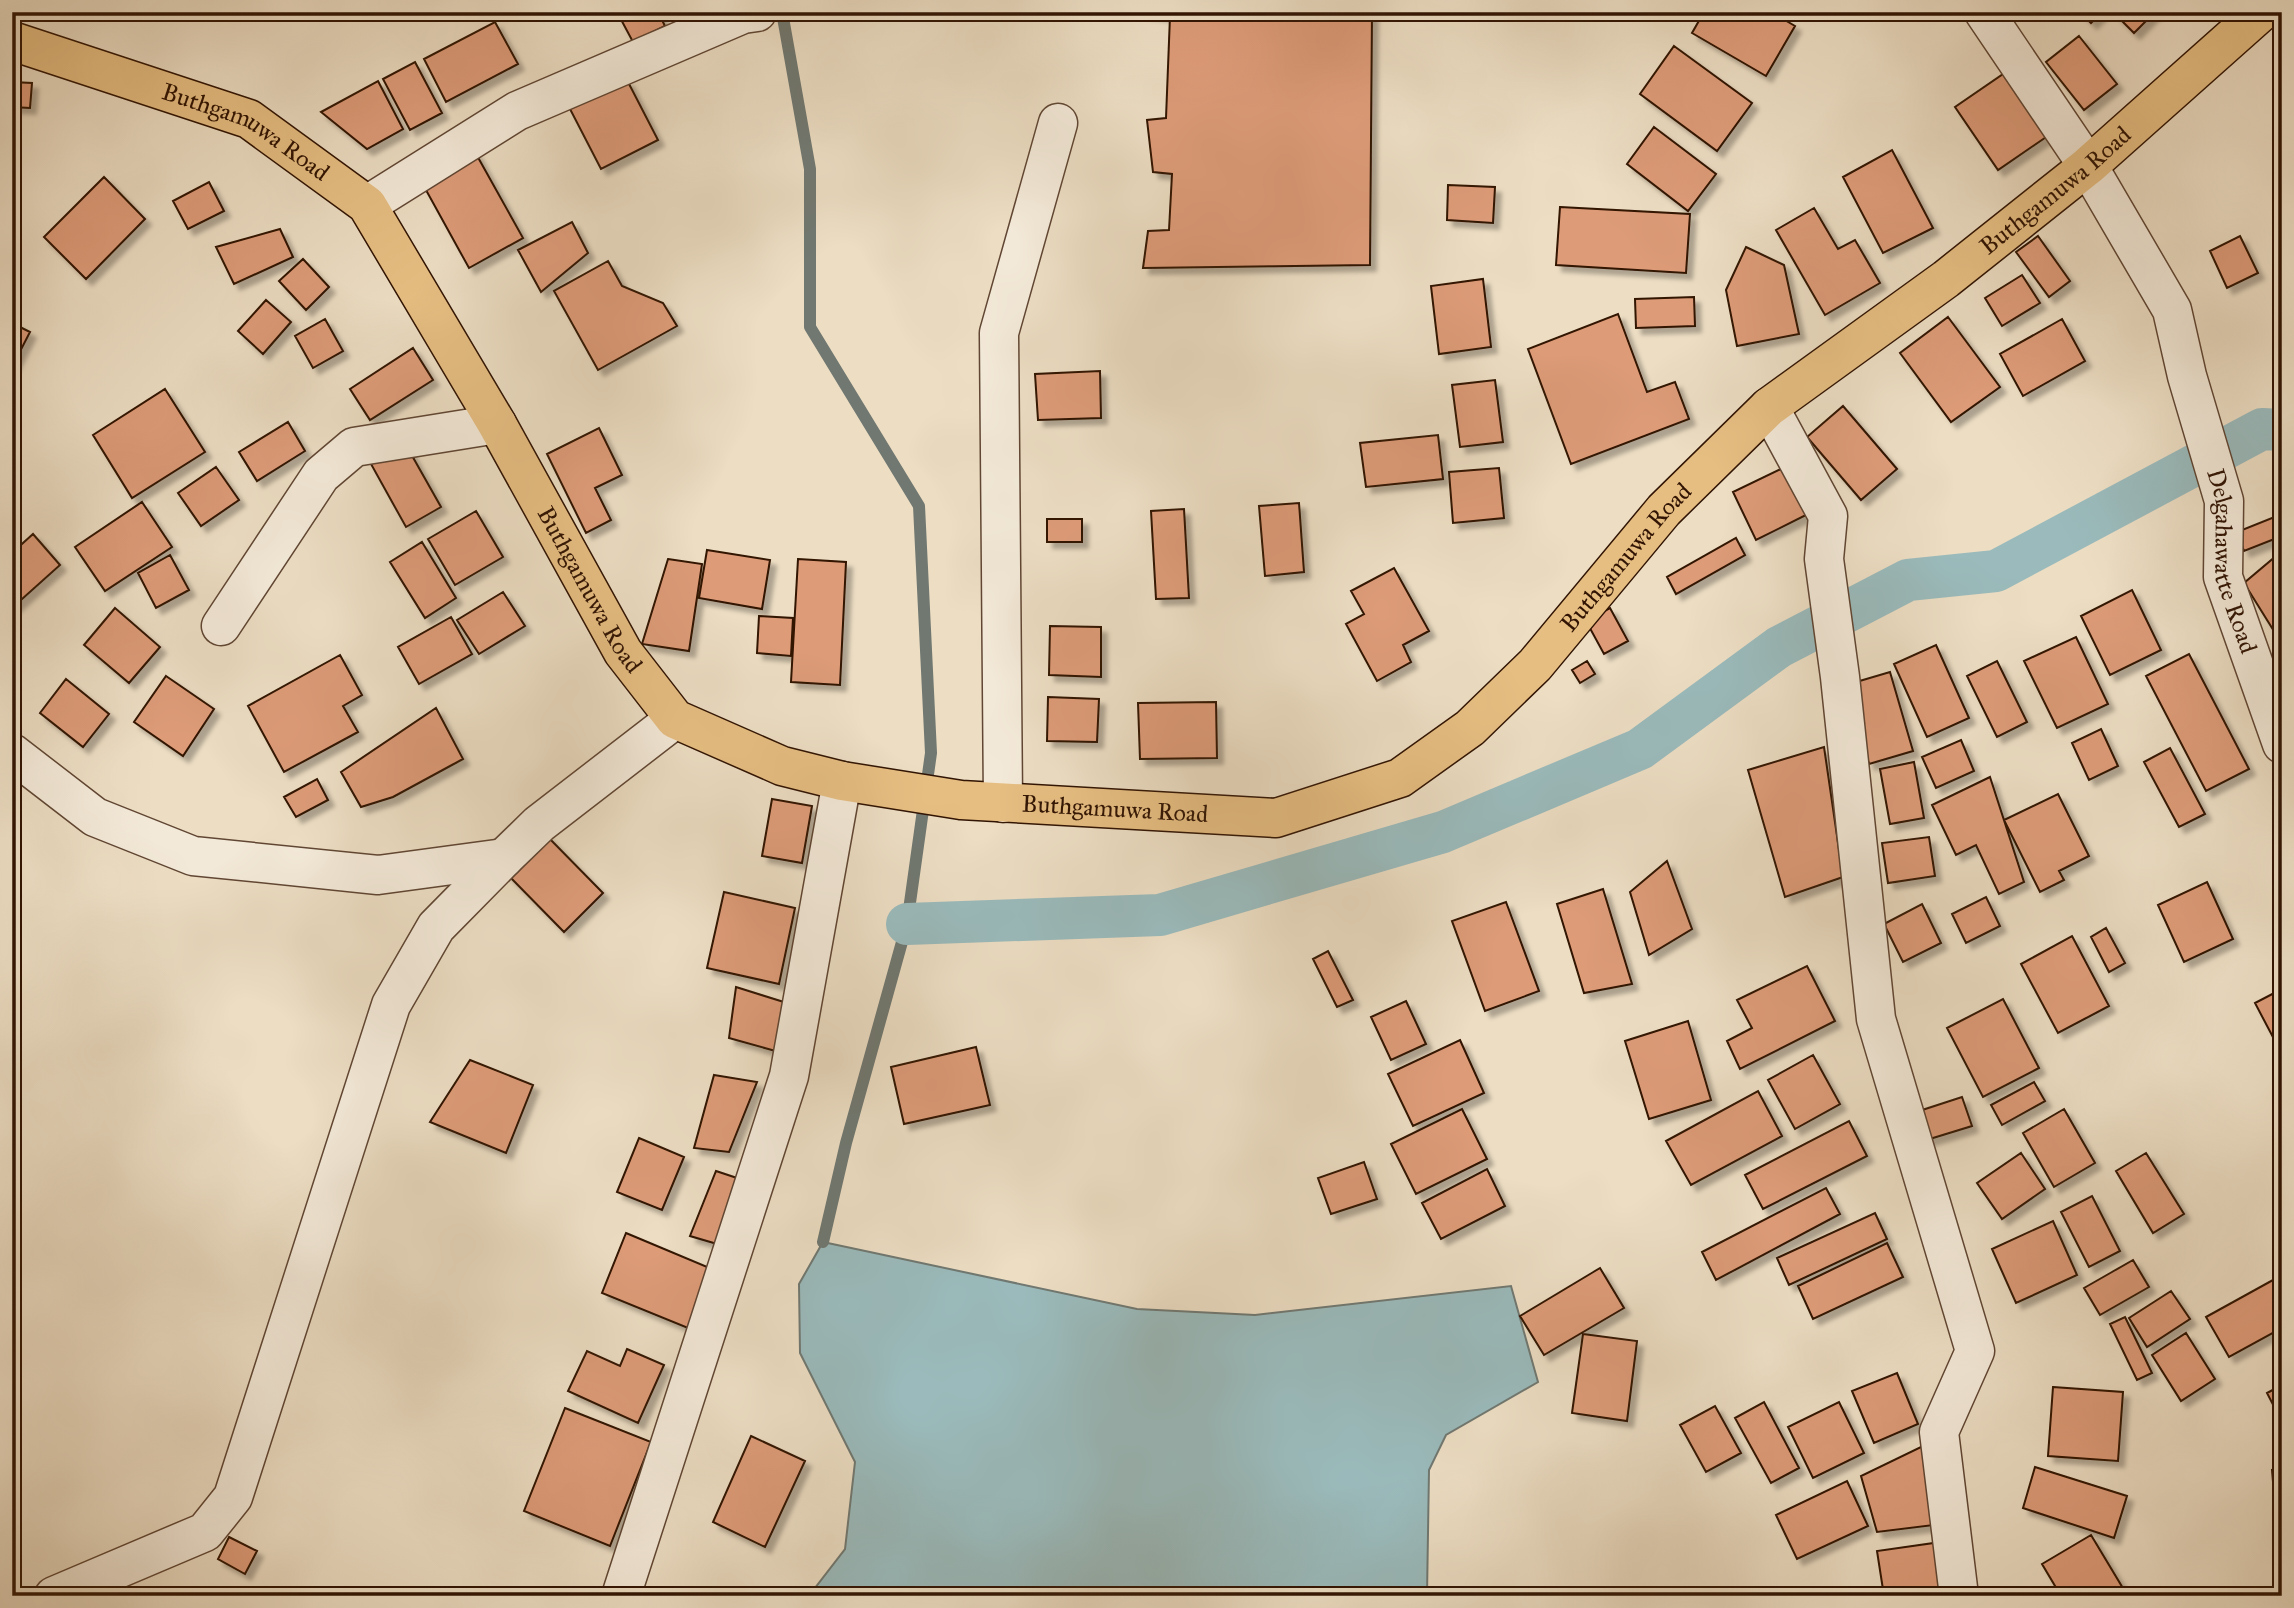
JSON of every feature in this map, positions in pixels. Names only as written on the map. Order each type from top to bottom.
[{"type":"main road","name":"Buthgamuwa Road","points":[[12,41],[249,119],[367,205],[496,424],[623,652],[675,719],[782,766],[842,781],[961,800],[1276,818],[1399,778],[1470,728],[1535,665],[1664,510],[1769,407],[1946,279],[2088,166],[2261,12]]},
{"type":"street","name":"Delgahawatte Road","points":[[1984,12],[2088,166],[2172,310],[2187,376],[2224,501],[2223,576],[2282,744]]},
{"type":"street","points":[[367,205],[517,111],[750,13]]},
{"type":"street","points":[[1003,803],[999,334],[1058,123]]},
{"type":"street","points":[[1769,407],[1828,516],[1824,559],[1840,677],[1876,1019],[1975,1351],[1939,1432],[1959,1596]]},
{"type":"street","points":[[221,626],[321,475],[354,447],[496,424]]},
{"type":"street","points":[[54,1596],[205,1532],[233,1497],[391,1005],[436,927],[504,858],[538,824],[675,719]]},
{"type":"street","points":[[12,753],[95,817],[193,856],[379,875],[504,858]]},
{"type":"street","points":[[621,1596],[789,1076],[842,781]]},
{"type":"water","points":[[823,1242],[1137,1309],[1255,1315],[1511,1286],[1538,1382],[1446,1435],[1429,1470],[1427,1596],[799,1596],[811,1593],[845,1549],[855,1462],[800,1353],[799,1284]]},
{"type":"building","points":[[617,12],[658,12],[665,26],[633,42]]},
{"type":"building","points":[[1142,12],[1372,12],[1370,265],[1143,268],[1148,231],[1169,230],[1172,174],[1153,172],[1147,120],[1166,118],[1170,16]]},
{"type":"building","points":[[1704,12],[1771,12],[1795,26],[1766,76],[1692,33]]},
{"type":"building","points":[[2080,12],[2102,12],[2091,23]]},
{"type":"building","points":[[2113,12],[2155,12],[2134,33]]},
{"type":"building","points":[[495,22],[518,64],[446,102],[424,59]]},
{"type":"building","points":[[2079,36],[2117,84],[2084,110],[2046,62]]},
{"type":"building","points":[[1674,46],[1752,103],[1717,151],[1640,94]]},
{"type":"building","points":[[415,62],[442,113],[410,130],[383,79]]},
{"type":"building","points":[[2009,70],[2052,133],[1998,170],[1955,107]]},
{"type":"building","points":[[627,80],[658,140],[601,169],[570,109]]},
{"type":"building","points":[[378,81],[403,129],[367,149],[321,112]]},
{"type":"building","points":[[12,82],[32,83],[30,108],[12,107]]},
{"type":"building","points":[[1654,127],[1716,174],[1688,211],[1627,164]]},
{"type":"building","points":[[1892,150],[1933,228],[1883,253],[1843,177]]},
{"type":"building","points":[[475,152],[523,238],[469,268],[421,181]]},
{"type":"building","points":[[104,177],[145,219],[86,279],[44,237]]},
{"type":"building","points":[[209,182],[224,211],[188,229],[173,201]]},
{"type":"building","points":[[1448,185],[1495,187],[1493,223],[1447,220]]},
{"type":"building","points":[[1560,207],[1690,214],[1686,273],[1556,265]]},
{"type":"building","points":[[1814,208],[1838,249],[1855,240],[1880,283],[1825,315],[1776,230]]},
{"type":"building","points":[[572,222],[588,253],[541,292],[518,250]]},
{"type":"building","points":[[280,229],[293,257],[234,284],[216,247]]},
{"type":"building","points":[[2038,236],[2070,281],[2049,297],[2016,252]]},
{"type":"building","points":[[2240,236],[2258,273],[2227,288],[2210,251]]},
{"type":"building","points":[[1746,247],[1784,265],[1799,334],[1737,346],[1726,290]]},
{"type":"building","points":[[303,259],[329,287],[306,310],[279,281]]},
{"type":"building","points":[[608,261],[622,286],[663,303],[677,326],[598,370],[554,291]]},
{"type":"building","points":[[2022,275],[2040,303],[2002,326],[1985,298]]},
{"type":"building","points":[[1483,279],[1491,347],[1439,354],[1431,286]]},
{"type":"building","points":[[1694,297],[1695,326],[1636,328],[1635,299]]},
{"type":"building","points":[[266,300],[291,322],[263,354],[238,331]]},
{"type":"building","points":[[1618,314],[1647,392],[1675,382],[1689,419],[1571,464],[1528,349]]},
{"type":"building","points":[[1948,317],[2000,387],[1951,422],[1900,353]]},
{"type":"building","points":[[325,319],[343,351],[313,368],[295,336]]},
{"type":"building","points":[[2062,319],[2085,361],[2023,396],[2000,354]]},
{"type":"building","points":[[12,323],[30,332],[12,367]]},
{"type":"building","points":[[413,348],[433,380],[370,420],[350,389]]},
{"type":"building","points":[[1100,371],[1101,418],[1038,420],[1035,374]]},
{"type":"building","points":[[1495,380],[1503,442],[1460,447],[1452,385]]},
{"type":"building","points":[[165,389],[205,452],[132,498],[93,435]]},
{"type":"building","points":[[1843,406],[1897,469],[1861,500],[1807,437]]},
{"type":"building","points":[[288,422],[305,451],[257,481],[239,452]]},
{"type":"building","points":[[599,428],[622,475],[595,488],[611,520],[586,533],[547,454]]},
{"type":"building","points":[[1438,435],[1443,479],[1366,487],[1360,443]]},
{"type":"building","points":[[406,445],[441,507],[406,527],[371,464]]},
{"type":"building","points":[[216,467],[239,500],[201,526],[178,493]]},
{"type":"building","points":[[1785,467],[1808,514],[1756,540],[1733,492]]},
{"type":"building","points":[[1499,468],[1504,518],[1453,523],[1449,472]]},
{"type":"building","points":[[142,502],[172,547],[105,591],[75,547]]},
{"type":"building","points":[[1299,503],[1304,572],[1265,576],[1259,506]]},
{"type":"building","points":[[1184,509],[1189,598],[1156,599],[1151,511]]},
{"type":"building","points":[[476,511],[503,557],[455,585],[428,539]]},
{"type":"building","points":[[2282,514],[2282,536],[2244,551],[2237,532]]},
{"type":"building","points":[[1047,519],[1082,519],[1082,542],[1047,542]]},
{"type":"building","points":[[33,534],[60,565],[12,608],[12,553]]},
{"type":"building","points":[[1736,538],[1745,555],[1676,594],[1667,577]]},
{"type":"building","points":[[422,542],[456,598],[425,618],[390,562]]},
{"type":"building","points":[[707,550],[770,560],[762,609],[699,598]]},
{"type":"building","points":[[2282,551],[2282,644],[2244,583]]},
{"type":"building","points":[[170,555],[189,590],[156,608],[138,573]]},
{"type":"building","points":[[668,559],[702,564],[689,651],[642,644]]},
{"type":"building","points":[[798,559],[846,562],[840,685],[791,682]]},
{"type":"building","points":[[1394,568],[1429,631],[1403,645],[1411,662],[1377,681],[1346,624],[1364,614],[1351,591]]},
{"type":"building","points":[[2132,590],[2161,650],[2110,675],[2081,616]]},
{"type":"building","points":[[503,592],[525,626],[479,654],[457,620]]},
{"type":"building","points":[[115,608],[160,647],[129,683],[84,645]]},
{"type":"building","points":[[1610,608],[1628,641],[1604,654],[1586,621]]},
{"type":"building","points":[[759,616],[793,618],[791,656],[757,653]]},
{"type":"building","points":[[451,617],[472,654],[419,684],[398,647]]},
{"type":"building","points":[[1050,626],[1101,627],[1101,677],[1049,675]]},
{"type":"building","points":[[2076,637],[2108,704],[2057,728],[2024,661]]},
{"type":"building","points":[[1936,645],[1969,718],[1927,737],[1894,664]]},
{"type":"building","points":[[2189,654],[2249,769],[2206,791],[2146,676]]},
{"type":"building","points":[[340,655],[362,695],[343,706],[358,732],[284,772],[248,706]]},
{"type":"building","points":[[1587,661],[1595,674],[1580,683],[1572,670]]},
{"type":"building","points":[[1997,661],[2027,722],[1997,737],[1967,676]]},
{"type":"building","points":[[1890,672],[1913,751],[1869,764],[1846,685]]},
{"type":"building","points":[[166,676],[214,709],[183,756],[134,722]]},
{"type":"building","points":[[66,679],[109,714],[83,747],[40,713]]},
{"type":"building","points":[[1048,697],[1099,699],[1097,742],[1047,741]]},
{"type":"building","points":[[1216,702],[1217,758],[1140,759],[1138,703]]},
{"type":"building","points":[[436,708],[463,759],[393,797],[361,807],[341,772]]},
{"type":"building","points":[[2101,729],[2118,766],[2089,780],[2072,743]]},
{"type":"building","points":[[1961,740],[1974,771],[1936,788],[1922,757]]},
{"type":"building","points":[[1824,747],[1843,877],[1785,897],[1748,770]]},
{"type":"building","points":[[2170,748],[2205,814],[2179,827],[2144,762]]},
{"type":"building","points":[[1914,762],[1924,818],[1890,824],[1880,769]]},
{"type":"building","points":[[1990,777],[2024,882],[1999,894],[1976,845],[1956,855],[1932,805]]},
{"type":"building","points":[[317,779],[328,800],[296,817],[284,797]]},
{"type":"building","points":[[2058,794],[2089,856],[2059,871],[2064,880],[2040,892],[2004,820]]},
{"type":"building","points":[[772,799],[812,806],[802,863],[762,856]]},
{"type":"building","points":[[545,834],[603,893],[564,932],[506,873]]},
{"type":"building","points":[[1929,837],[1935,876],[1888,883],[1882,843]]},
{"type":"building","points":[[1667,861],[1692,929],[1649,955],[1630,892]]},
{"type":"building","points":[[2207,882],[2233,939],[2184,962],[2158,905]]},
{"type":"building","points":[[1603,889],[1632,984],[1584,993],[1557,904]]},
{"type":"building","points":[[724,892],[795,908],[779,984],[707,968]]},
{"type":"building","points":[[1986,897],[2000,926],[1966,943],[1952,914]]},
{"type":"building","points":[[1506,902],[1539,991],[1485,1011],[1452,921]]},
{"type":"building","points":[[1922,904],[1941,943],[1903,962],[1884,924]]},
{"type":"building","points":[[2106,928],[2125,963],[2109,972],[2091,937]]},
{"type":"building","points":[[2072,936],[2109,1006],[2058,1033],[2021,964]]},
{"type":"building","points":[[1328,951],[1353,1000],[1337,1007],[1313,959]]},
{"type":"building","points":[[1807,966],[1835,1021],[1740,1069],[1727,1041],[1752,1028],[1737,1000]]},
{"type":"building","points":[[736,987],[787,1003],[779,1052],[729,1038]]},
{"type":"building","points":[[2282,989],[2282,1038],[2275,1041],[2255,1003]]},
{"type":"building","points":[[2003,999],[2039,1068],[1983,1097],[1947,1028]]},
{"type":"building","points":[[1406,1001],[1426,1044],[1391,1060],[1371,1017]]},
{"type":"building","points":[[1688,1021],[1711,1100],[1649,1119],[1625,1041]]},
{"type":"building","points":[[1460,1040],[1484,1093],[1413,1126],[1388,1074]]},
{"type":"building","points":[[976,1047],[990,1105],[904,1124],[891,1067]]},
{"type":"building","points":[[1813,1055],[1840,1104],[1795,1129],[1768,1080]]},
{"type":"building","points":[[470,1060],[533,1085],[506,1153],[430,1122]]},
{"type":"building","points":[[714,1075],[757,1082],[729,1152],[694,1148]]},
{"type":"building","points":[[2034,1082],[2045,1101],[2002,1125],[1991,1105]]},
{"type":"building","points":[[1758,1091],[1782,1136],[1691,1185],[1666,1141]]},
{"type":"building","points":[[1962,1097],[1972,1126],[1920,1142],[1910,1114]]},
{"type":"building","points":[[1462,1109],[1487,1159],[1416,1194],[1391,1144]]},
{"type":"building","points":[[2064,1109],[2095,1163],[2054,1187],[2023,1133]]},
{"type":"building","points":[[1849,1121],[1867,1156],[1763,1209],[1745,1175]]},
{"type":"building","points":[[639,1138],[684,1157],[662,1210],[617,1192]]},
{"type":"building","points":[[2021,1153],[2045,1189],[2002,1219],[1977,1183]]},
{"type":"building","points":[[2146,1153],[2184,1214],[2153,1233],[2116,1171]]},
{"type":"building","points":[[1364,1162],[1377,1199],[1331,1214],[1318,1178]]},
{"type":"building","points":[[1487,1169],[1505,1206],[1441,1239],[1422,1203]]},
{"type":"building","points":[[716,1171],[743,1180],[734,1249],[690,1236]]},
{"type":"building","points":[[1826,1188],[1840,1214],[1716,1280],[1702,1252]]},
{"type":"building","points":[[2092,1196],[2120,1251],[2089,1267],[2061,1212]]},
{"type":"building","points":[[1875,1213],[1887,1239],[1789,1285],[1777,1258]]},
{"type":"building","points":[[2053,1221],[2077,1275],[2016,1303],[1992,1249]]},
{"type":"building","points":[[626,1233],[712,1269],[688,1328],[602,1293]]},
{"type":"building","points":[[1887,1243],[1903,1277],[1813,1319],[1798,1286]]},
{"type":"building","points":[[2133,1260],[2149,1287],[2100,1315],[2084,1288]]},
{"type":"building","points":[[1600,1268],[1624,1308],[1544,1355],[1520,1316]]},
{"type":"building","points":[[2282,1275],[2282,1328],[2229,1357],[2206,1317]]},
{"type":"building","points":[[2171,1291],[2190,1319],[2147,1347],[2129,1318]]},
{"type":"building","points":[[2125,1317],[2152,1373],[2137,1380],[2110,1324]]},
{"type":"building","points":[[2186,1333],[2215,1379],[2181,1401],[2152,1355]]},
{"type":"building","points":[[1583,1334],[1637,1341],[1627,1421],[1572,1413]]},
{"type":"building","points":[[627,1349],[664,1365],[638,1423],[568,1391],[587,1351],[620,1366]]},
{"type":"building","points":[[1897,1373],[1918,1424],[1874,1443],[1852,1391]]},
{"type":"building","points":[[2282,1385],[2282,1422],[2267,1393]]},
{"type":"building","points":[[2053,1387],[2123,1392],[2118,1461],[2048,1456]]},
{"type":"building","points":[[1764,1402],[1799,1468],[1771,1483],[1735,1418]]},
{"type":"building","points":[[1839,1402],[1864,1453],[1813,1478],[1788,1427]]},
{"type":"building","points":[[1715,1406],[1741,1453],[1706,1472],[1680,1425]]},
{"type":"building","points":[[565,1408],[651,1442],[610,1546],[524,1511]]},
{"type":"building","points":[[751,1436],[805,1461],[765,1547],[713,1522]]},
{"type":"building","points":[[1923,1446],[1934,1525],[1877,1532],[1861,1476]]},
{"type":"building","points":[[2035,1467],[2127,1496],[2114,1538],[2023,1508]]},
{"type":"building","points":[[2282,1469],[2282,1530],[2277,1530],[2272,1470]]},
{"type":"building","points":[[1847,1481],[1868,1526],[1797,1559],[1776,1515]]},
{"type":"building","points":[[2091,1535],[2124,1590],[2114,1596],[2061,1596],[2042,1564]]},
{"type":"building","points":[[229,1537],[257,1551],[245,1574],[218,1559]]},
{"type":"building","points":[[1941,1542],[1950,1596],[1884,1596],[1877,1551]]},
{"type":"waterway","points":[[782,12],[810,169],[810,327],[919,506],[931,753],[907,924],[846,1143],[823,1242]]},
{"type":"waterway","points":[[907,924],[1160,915],[1443,832],[1640,749],[1779,647],[1908,580],[1996,571],[2262,429],[2282,430]]}]
